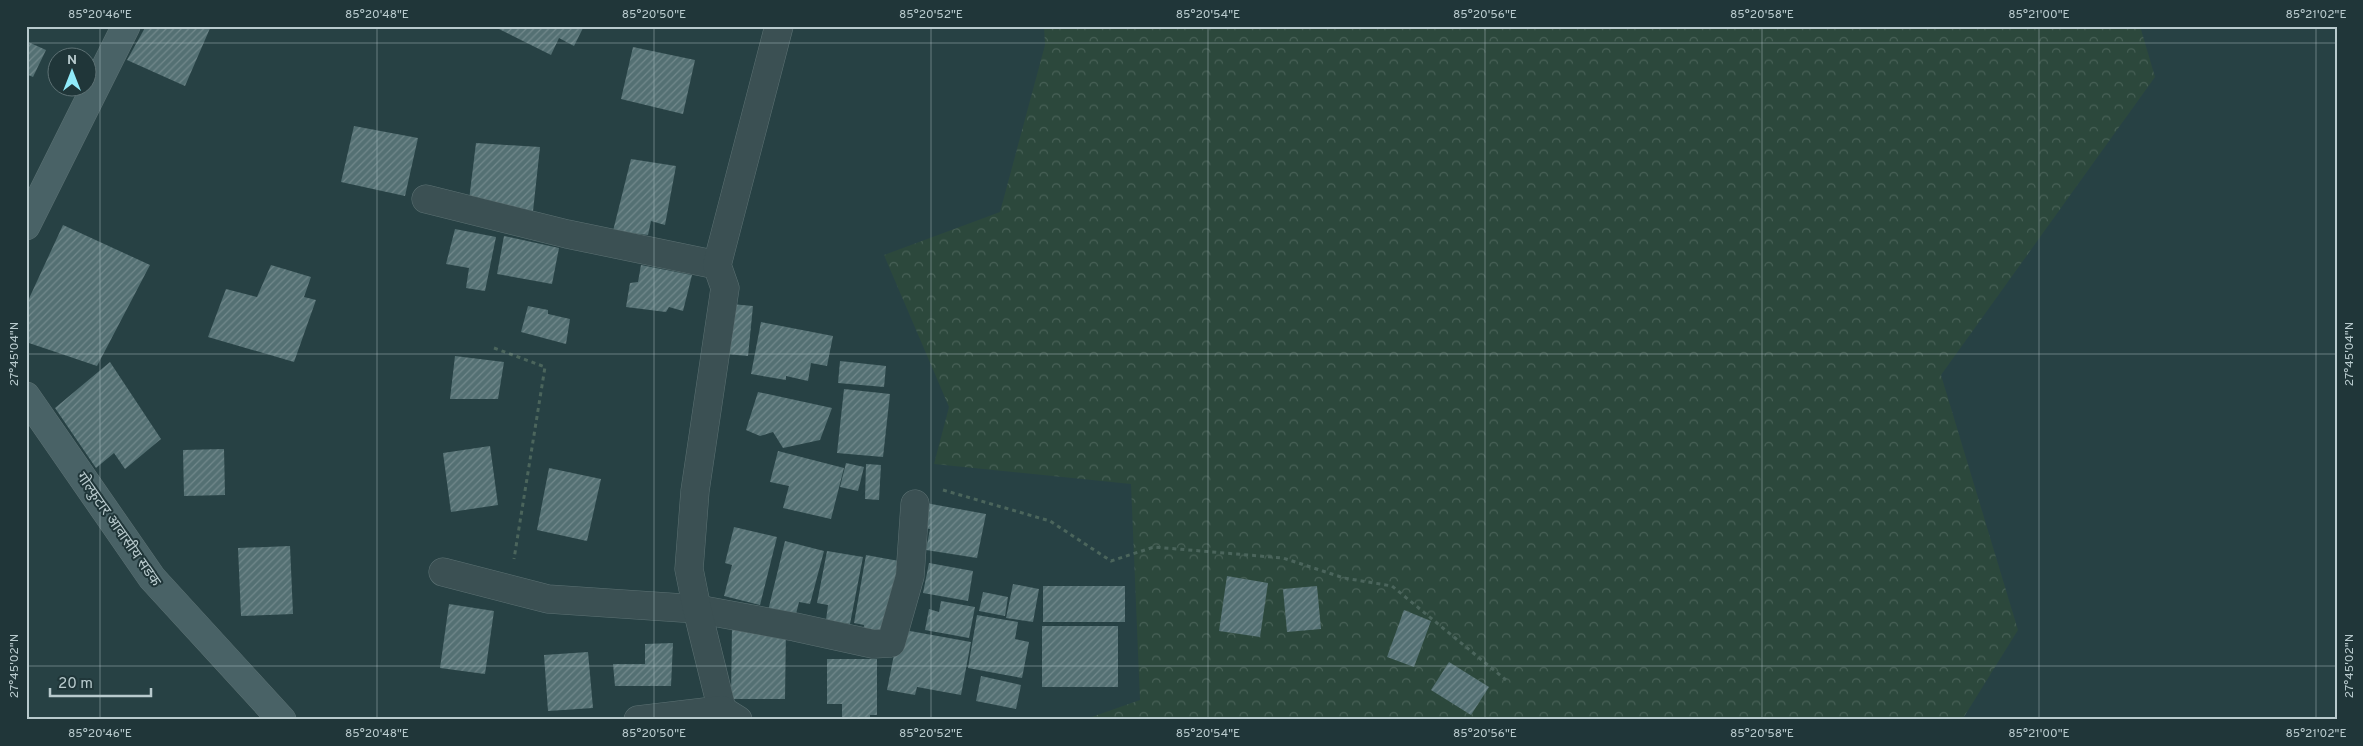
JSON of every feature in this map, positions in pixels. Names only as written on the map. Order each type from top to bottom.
[{"type":"main road","points":[[26,226],[126,26]]},
{"type":"main road","name":"गोल्फुटार आवासीय सडक","points":[[26,396],[152,578],[282,720]]},
{"type":"street","points":[[638,720],[730,715],[696,609],[688,569],[695,491],[726,288],[717,265],[779,26]]},
{"type":"street","points":[[426,199],[567,234],[717,265]]},
{"type":"street","points":[[443,572],[548,599],[696,609],[795,627],[873,644],[892,642],[910,576],[915,504]]},
{"type":"path","points":[[494,348],[545,367],[509,589]]},
{"type":"path","points":[[915,504],[944,490],[1050,521],[1111,561],[1154,547],[1184,549],[1283,558],[1344,578],[1392,586],[1506,680]]},
{"type":"green space","points":[[1044,26],[2140,26],[2155,77],[1941,375],[2018,630],[1962,720],[1083,720],[1140,700],[1131,484],[934,464],[949,407],[884,255],[1000,212],[1045,45]]},
{"type":"building","points":[[146,26],[211,26],[185,86],[127,60]]},
{"type":"building","points":[[500,26],[584,26],[574,46],[559,38],[551,55],[499,29]]},
{"type":"building","points":[[26,41],[46,50],[33,77],[26,74]]},
{"type":"building","points":[[633,47],[695,60],[683,114],[621,99]]},
{"type":"building","points":[[354,126],[418,138],[405,196],[341,182]]},
{"type":"building","points":[[476,143],[540,147],[533,211],[469,200]]},
{"type":"building","points":[[631,159],[676,166],[665,225],[651,221],[648,235],[613,231]]},
{"type":"building","points":[[63,225],[150,265],[97,366],[26,342],[26,305]]},
{"type":"building","points":[[455,229],[496,237],[485,291],[466,288],[469,268],[446,264]]},
{"type":"building","points":[[504,236],[559,248],[552,284],[497,274]]},
{"type":"building","points":[[271,265],[311,277],[304,297],[316,300],[294,362],[208,337],[226,289],[257,297]]},
{"type":"building","points":[[641,265],[692,275],[683,311],[669,307],[666,312],[626,307],[630,283],[638,282]]},
{"type":"building","points":[[731,304],[753,306],[748,356],[726,354]]},
{"type":"building","points":[[528,306],[548,310],[548,314],[570,319],[566,344],[521,332]]},
{"type":"building","points":[[761,322],[833,336],[827,366],[811,363],[808,381],[786,376],[786,380],[751,374]]},
{"type":"building","points":[[455,356],[504,362],[498,399],[450,399]]},
{"type":"building","points":[[840,361],[886,366],[884,387],[838,383]]},
{"type":"building","points":[[110,362],[161,439],[125,469],[114,453],[96,468],[55,408]]},
{"type":"building","points":[[844,389],[890,394],[883,457],[837,453]]},
{"type":"building","points":[[758,392],[832,408],[820,440],[783,448],[773,432],[760,436],[746,430]]},
{"type":"building","points":[[490,446],[498,505],[451,512],[443,453]]},
{"type":"building","points":[[224,449],[225,495],[184,496],[183,450]]},
{"type":"building","points":[[778,451],[844,468],[831,519],[783,508],[789,486],[770,482]]},
{"type":"building","points":[[846,463],[864,467],[858,491],[840,487]]},
{"type":"building","points":[[866,464],[881,465],[879,500],[865,499]]},
{"type":"building","points":[[549,468],[601,479],[587,541],[537,530]]},
{"type":"building","points":[[926,503],[986,514],[977,558],[926,550],[930,529],[922,528]]},
{"type":"building","points":[[734,527],[777,537],[760,605],[724,596],[732,565],[725,563]]},
{"type":"building","points":[[785,541],[824,551],[810,604],[799,602],[794,622],[767,615]]},
{"type":"building","points":[[290,546],[293,614],[241,616],[238,548]]},
{"type":"building","points":[[827,551],[863,557],[850,624],[826,620],[828,605],[817,603]]},
{"type":"building","points":[[866,555],[899,561],[885,636],[863,632],[864,625],[854,623]]},
{"type":"building","points":[[929,563],[973,571],[968,601],[923,593]]},
{"type":"building","points":[[1227,576],[1268,583],[1260,637],[1219,631]]},
{"type":"building","points":[[1013,584],[1039,589],[1033,622],[1006,618]]},
{"type":"building","points":[[1043,586],[1125,586],[1125,622],[1043,622]]},
{"type":"building","points":[[1317,586],[1321,629],[1287,632],[1283,589]]},
{"type":"building","points":[[983,592],[1008,597],[1005,616],[979,611]]},
{"type":"building","points":[[941,601],[975,607],[969,638],[925,630],[929,609],[939,612]]},
{"type":"building","points":[[449,604],[494,611],[485,674],[440,668]]},
{"type":"building","points":[[1404,610],[1431,621],[1414,667],[1387,657]]},
{"type":"building","points":[[977,615],[1018,622],[1015,639],[1029,642],[1022,678],[968,668]]},
{"type":"building","points":[[732,626],[786,627],[785,699],[731,699]]},
{"type":"building","points":[[1042,626],[1118,626],[1118,687],[1042,687]]},
{"type":"building","points":[[899,629],[971,642],[961,695],[917,687],[915,695],[887,690]]},
{"type":"building","points":[[673,643],[671,686],[615,686],[613,664],[645,664],[645,644]]},
{"type":"building","points":[[588,652],[593,708],[548,711],[544,655]]},
{"type":"building","points":[[827,659],[877,659],[877,715],[870,715],[870,720],[842,720],[842,704],[827,704]]},
{"type":"building","points":[[1449,662],[1489,687],[1471,715],[1431,690]]},
{"type":"building","points":[[981,676],[1021,685],[1016,709],[976,701]]}]
